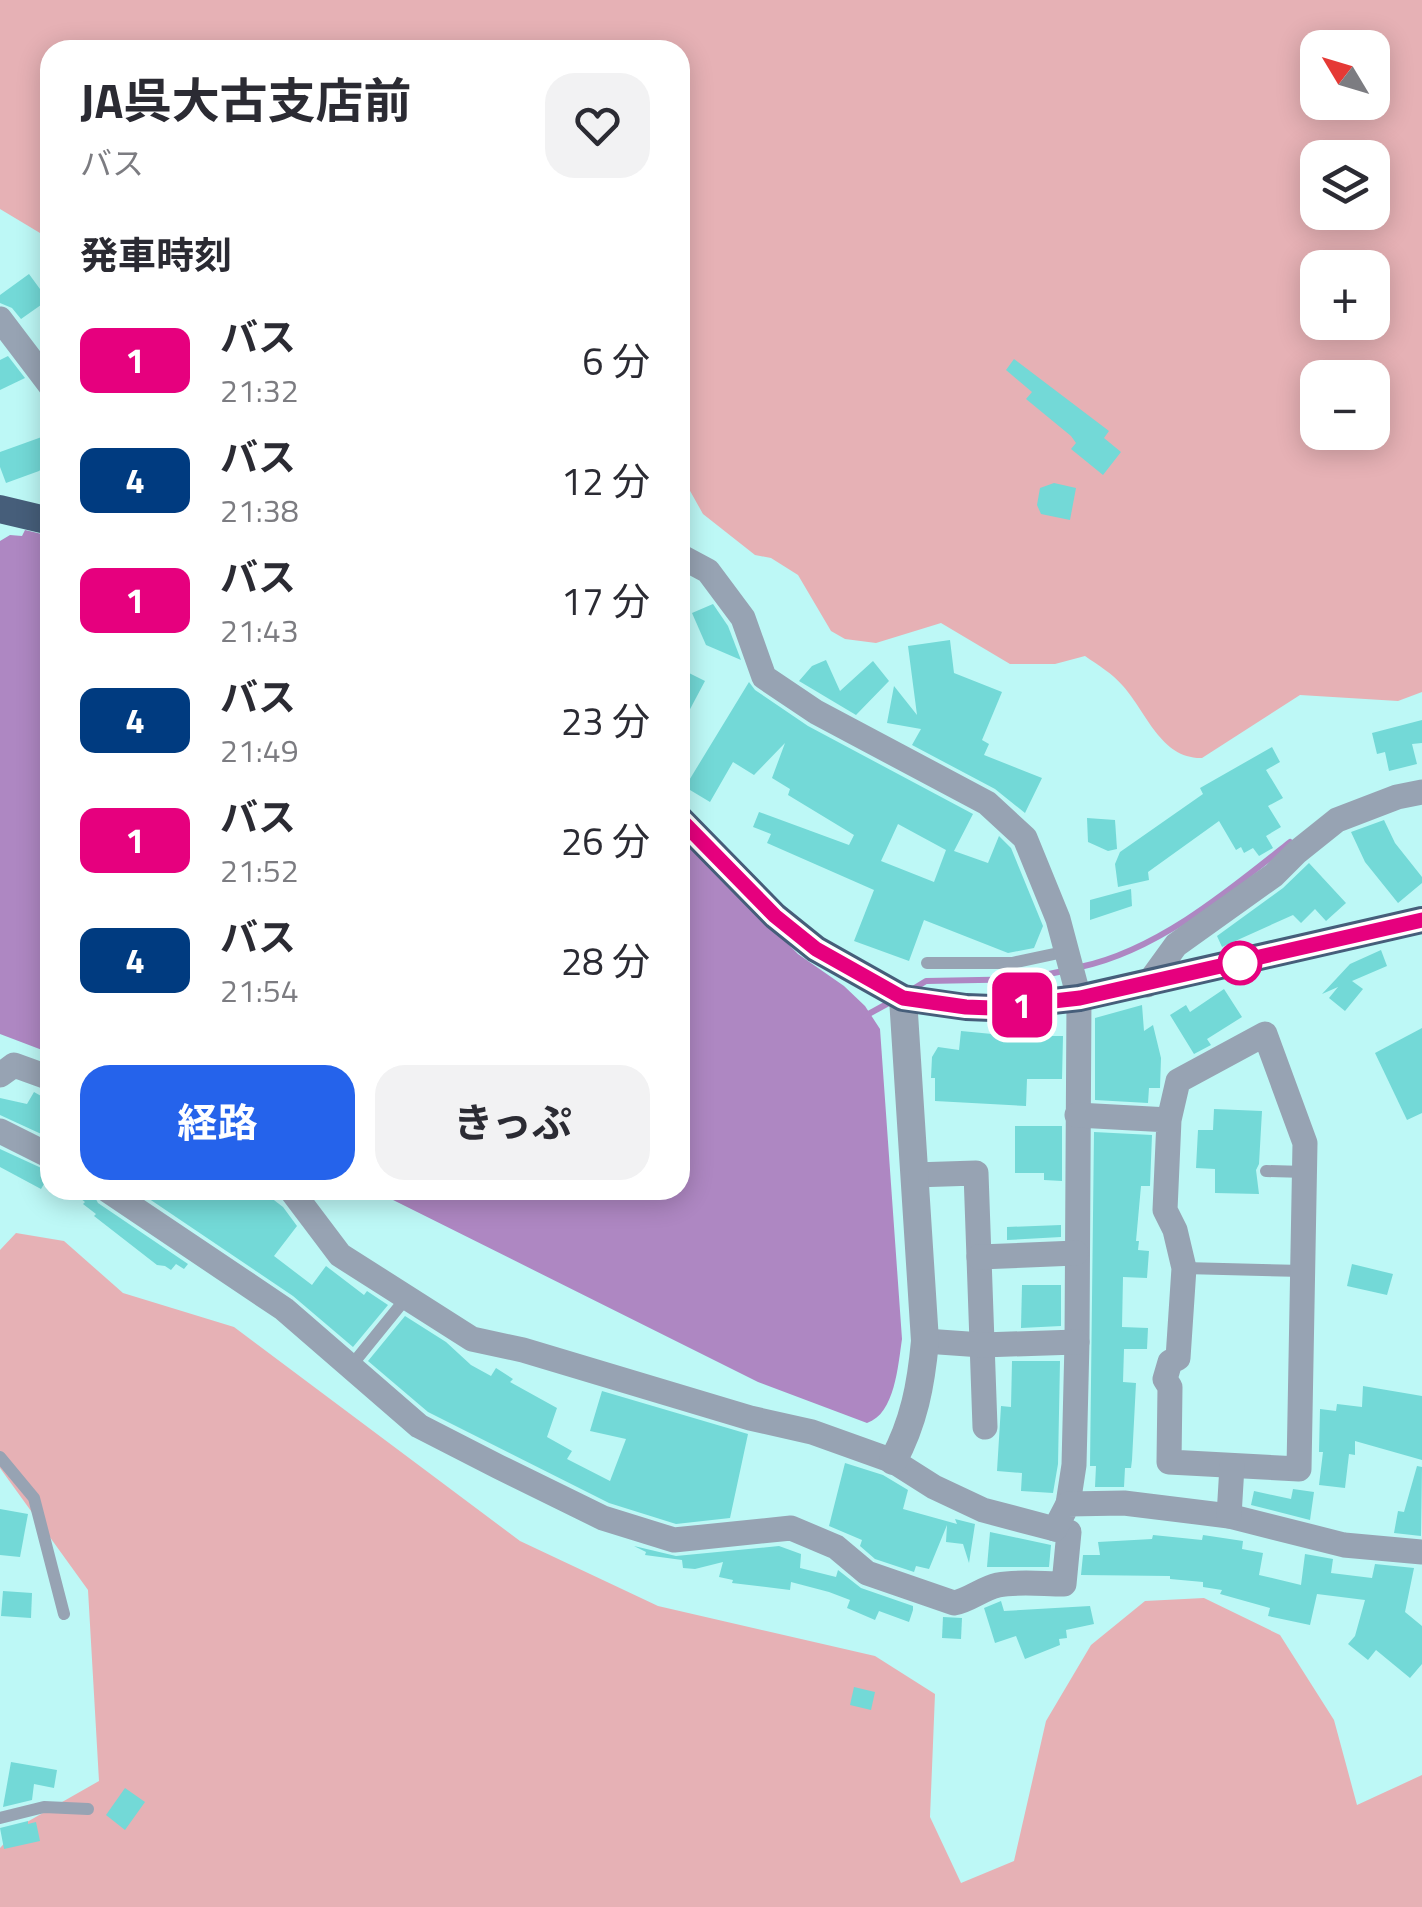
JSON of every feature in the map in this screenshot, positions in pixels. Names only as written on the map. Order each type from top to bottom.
[{"type":"highway","points":[[0,508],[40,518]]},
{"type":"highway","points":[[690,829],[788,927],[816,949],[903,998],[992,1008],[1080,998],[1422,920]]},
{"type":"street","points":[[0,319],[40,372]]},
{"type":"street","points":[[690,561],[708,571],[743,618],[764,676],[816,712],[987,804],[1026,838],[1041,870],[1080,998],[1074,1465],[1068,1504],[1056,1529]]},
{"type":"street","points":[[1147,984],[1176,945],[1274,876],[1338,820],[1397,797],[1422,792]]},
{"type":"street","points":[[892,1460],[908,1434],[925,1341],[903,998]]},
{"type":"street","points":[[1265,1034],[1306,1143],[1299,1469],[1169,1462],[1170,1387],[1166,1379],[1170,1362],[1178,1358],[1184,1268],[1166,1210],[1169,1120],[1178,1082],[1265,1034]]},
{"type":"street","points":[[0,1076],[14,1064],[40,1074]]},
{"type":"street","points":[[1078,1115],[1169,1120]]},
{"type":"street","points":[[0,1131],[40,1151]]},
{"type":"street","points":[[914,1175],[976,1173],[984,1427]]},
{"type":"street","points":[[122,1200],[284,1309],[419,1426],[603,1518],[674,1540],[791,1528],[836,1548],[868,1573],[954,1604],[999,1584],[1064,1584],[1069,1532],[983,1510],[934,1487],[892,1460],[812,1432],[750,1418],[524,1350],[472,1340],[340,1255],[299,1200]]},
{"type":"street","points":[[979,1257],[1076,1253]]},
{"type":"street","points":[[925,1341],[982,1345],[1077,1342]]},
{"type":"street","points":[[1229,1516],[1232,1466]]},
{"type":"street","points":[[1068,1504],[1124,1503],[1229,1516],[1344,1545],[1422,1552]]},
{"type":"lane","points":[[927,963],[1012,964],[1068,951]]},
{"type":"lane","points":[[1266,1171],[1305,1172]]},
{"type":"lane","points":[[1184,1268],[1303,1271]]},
{"type":"lane","points":[[352,1366],[407,1298]]},
{"type":"lane","points":[[0,1457],[34,1498],[64,1614]]},
{"type":"lane","points":[[0,1818],[44,1807],[88,1809]]},
{"type":"shaded area","points":[[0,0],[1422,0],[1422,692],[1398,701],[1300,695],[1202,758],[1188,756],[1165,743],[1119,682],[1085,656],[1055,664],[1010,664],[941,623],[876,643],[845,639],[831,631],[798,575],[771,558],[755,555],[703,514],[690,491],[690,40],[40,40],[40,233],[0,209]]},
{"type":"shaded area","points":[[25,530],[40,534],[40,1049],[0,1034],[0,541],[10,535],[22,536]]},
{"type":"shaded area","points":[[690,845],[798,954],[865,1006],[880,1029],[902,1339],[889,1399],[884,1410],[867,1423],[758,1382],[393,1200],[690,1200]]},
{"type":"shaded area","points":[[16,1233],[64,1241],[123,1293],[234,1327],[520,1541],[658,1606],[875,1656],[935,1694],[930,1817],[961,1883],[1014,1861],[1046,1721],[1091,1645],[1145,1601],[1204,1598],[1280,1635],[1334,1720],[1357,1805],[1422,1775],[1422,1907],[0,1907],[0,1848],[20,1826],[99,1781],[88,1590],[0,1468],[0,1250]]},
{"type":"building","points":[[29,274],[40,289],[40,306],[21,319],[12,308],[0,303],[0,295]]},
{"type":"building","points":[[8,356],[25,378],[0,390],[0,360]]},
{"type":"building","points":[[1014,359],[1109,431],[1104,438],[1121,452],[1103,475],[1071,449],[1076,443],[1071,436],[1026,399],[1032,392],[1006,370]]},
{"type":"building","points":[[40,438],[40,470],[6,483],[0,452]]},
{"type":"building","points":[[1054,483],[1076,488],[1070,520],[1041,514],[1037,505],[1040,488]]},
{"type":"building","points":[[713,604],[728,626],[741,660],[706,645],[692,613]]},
{"type":"building","points":[[950,640],[954,673],[1002,692],[982,740],[989,744],[984,755],[1042,778],[1025,813],[995,789],[912,745],[921,729],[887,723],[894,686],[917,715],[908,646]]},
{"type":"building","points":[[826,660],[840,691],[873,661],[889,681],[856,715],[799,681],[812,666]]},
{"type":"building","points":[[690,674],[705,681],[690,709]]},
{"type":"building","points":[[749,682],[808,726],[973,814],[954,851],[988,863],[999,836],[1011,848],[1043,926],[1034,948],[1008,953],[924,920],[909,961],[854,941],[874,890],[767,843],[771,834],[753,827],[759,812],[849,845],[854,835],[788,795],[790,789],[772,778],[785,743],[754,775],[733,762],[710,802],[690,790],[690,779]],"holes":[[[898,824],[946,850],[934,882],[881,861]]]},
{"type":"building","points":[[1422,720],[1422,743],[1412,744],[1417,764],[1389,771],[1385,752],[1377,754],[1372,733]]},
{"type":"building","points":[[1272,747],[1280,762],[1266,770],[1283,798],[1268,806],[1281,827],[1266,836],[1273,848],[1259,856],[1253,848],[1244,853],[1241,847],[1236,850],[1219,821],[1148,872],[1149,880],[1118,887],[1115,864],[1120,852],[1203,794],[1200,788]]},
{"type":"building","points":[[1087,818],[1115,820],[1117,849],[1108,851],[1088,842]]},
{"type":"building","points":[[1384,820],[1395,843],[1422,877],[1422,883],[1398,903],[1365,862],[1351,832]]},
{"type":"building","points":[[1309,863],[1346,903],[1326,921],[1315,909],[1301,923],[1293,915],[1222,947],[1217,936],[1283,888]]},
{"type":"building","points":[[1131,889],[1132,906],[1090,920],[1090,900]]},
{"type":"building","points":[[1381,950],[1387,966],[1352,981],[1363,989],[1345,1011],[1329,998],[1338,987],[1322,994],[1350,964]]},
{"type":"building","points":[[1224,989],[1242,1017],[1207,1039],[1211,1045],[1194,1054],[1170,1015],[1186,1005],[1190,1012]]},
{"type":"building","points":[[1142,1005],[1144,1031],[1153,1025],[1161,1058],[1160,1088],[1149,1088],[1148,1103],[1095,1100],[1095,1018]]},
{"type":"building","points":[[1422,1028],[1422,1113],[1407,1120],[1375,1053]]},
{"type":"building","points":[[1013,1029],[1051,1029],[1051,1036],[1063,1036],[1062,1079],[1027,1079],[1026,1106],[935,1101],[932,1057],[938,1047],[959,1050],[961,1031],[1013,1036]]},
{"type":"building","points":[[34,1092],[40,1095],[40,1133],[0,1115],[0,1098],[27,1104]]},
{"type":"building","points":[[1214,1109],[1262,1111],[1256,1170],[1259,1194],[1215,1193],[1215,1169],[1196,1168],[1198,1130],[1213,1130]]},
{"type":"building","points":[[1015,1126],[1062,1126],[1062,1181],[1044,1180],[1044,1173],[1015,1173]]},
{"type":"building","points":[[1094,1132],[1152,1135],[1150,1186],[1141,1186],[1136,1241],[1138,1250],[1149,1251],[1147,1278],[1123,1277],[1122,1327],[1148,1328],[1147,1349],[1124,1349],[1123,1382],[1136,1383],[1132,1460],[1131,1468],[1125,1468],[1124,1487],[1095,1487],[1096,1466],[1090,1466]]},
{"type":"building","points":[[0,1149],[40,1167],[40,1188],[0,1167]]},
{"type":"building","points":[[82,1200],[96,1200],[188,1264],[184,1269],[176,1264],[171,1270],[157,1265],[94,1216]]},
{"type":"building","points":[[151,1200],[274,1200],[297,1226],[274,1256],[312,1285],[326,1266],[364,1295],[367,1291],[388,1305],[353,1347],[293,1296]]},
{"type":"building","points":[[1061,1225],[1061,1237],[1007,1240],[1007,1227]]},
{"type":"building","points":[[1352,1264],[1393,1274],[1387,1295],[1347,1286]]},
{"type":"building","points":[[1022,1285],[1061,1285],[1061,1326],[1021,1328]]},
{"type":"building","points":[[405,1316],[446,1342],[471,1365],[491,1376],[496,1368],[513,1379],[510,1382],[557,1408],[547,1437],[572,1451],[567,1459],[610,1481],[626,1439],[590,1431],[602,1391],[748,1434],[730,1518],[676,1524],[609,1503],[428,1412],[368,1361]]},
{"type":"building","points":[[1012,1361],[1060,1361],[1058,1464],[1053,1493],[1021,1491],[1022,1473],[997,1471],[1001,1406],[1011,1407]]},
{"type":"building","points":[[1363,1386],[1422,1396],[1422,1460],[1355,1441],[1355,1455],[1349,1454],[1345,1488],[1319,1485],[1323,1452],[1319,1452],[1320,1409],[1336,1411],[1337,1404],[1362,1407]]},
{"type":"building","points":[[845,1463],[883,1475],[908,1490],[903,1509],[957,1524],[955,1519],[975,1524],[969,1563],[963,1544],[946,1542],[947,1525],[929,1569],[916,1566],[914,1572],[875,1559],[860,1546],[862,1540],[829,1526]]},
{"type":"building","points":[[1417,1466],[1422,1467],[1421,1536],[1394,1533],[1398,1511],[1404,1512]]},
{"type":"building","points":[[1293,1489],[1314,1492],[1310,1520],[1251,1505],[1254,1491],[1291,1499]]},
{"type":"building","points":[[0,1509],[28,1514],[20,1557],[0,1555]]},
{"type":"building","points":[[990,1532],[1051,1545],[1049,1567],[987,1567]]},
{"type":"building","points":[[1153,1535],[1202,1540],[1203,1535],[1243,1541],[1242,1549],[1263,1553],[1259,1575],[1301,1585],[1305,1554],[1333,1559],[1331,1573],[1372,1578],[1375,1564],[1414,1568],[1405,1612],[1422,1626],[1422,1664],[1410,1678],[1376,1650],[1368,1660],[1348,1644],[1355,1636],[1365,1600],[1317,1594],[1310,1625],[1268,1616],[1270,1608],[1220,1594],[1222,1590],[1203,1587],[1203,1582],[1170,1576],[1081,1575],[1083,1555],[1100,1555],[1098,1542],[1152,1539]]},
{"type":"building","points":[[634,1546],[676,1556],[779,1546],[801,1554],[800,1568],[836,1577],[838,1570],[861,1588],[913,1606],[913,1610],[909,1622],[879,1611],[875,1620],[847,1608],[850,1600],[829,1592],[791,1582],[790,1590],[732,1583],[733,1580],[719,1577],[723,1562],[683,1568],[682,1560],[645,1555]]},
{"type":"building","points":[[3,1591],[32,1593],[31,1618],[1,1616]]},
{"type":"building","points":[[1001,1601],[1004,1611],[1090,1606],[1094,1624],[1066,1630],[1067,1638],[1059,1639],[1060,1645],[1025,1659],[1016,1636],[995,1643],[984,1608]]},
{"type":"building","points":[[943,1617],[962,1618],[961,1639],[942,1638]]},
{"type":"building","points":[[854,1687],[875,1692],[871,1710],[850,1705]]},
{"type":"building","points":[[11,1762],[57,1770],[54,1788],[34,1784],[32,1800],[3,1807]]},
{"type":"building","points":[[125,1788],[145,1802],[125,1830],[106,1815]]},
{"type":"building","points":[[36,1822],[40,1841],[4,1849],[0,1828]]},
{"type":"waterway","points":[[1080,967],[1109,959],[1164,933],[1290,842]]},
{"type":"waterway","points":[[913,989],[926,981],[1025,979],[1068,970]]},
{"type":"waterway","points":[[865,1016],[894,1000]]},
{"type":"bus line","name":"1","points":[[690,829],[775,916],[816,949],[903,998],[966,1007],[992,1008],[1080,998],[1422,920]]}]
